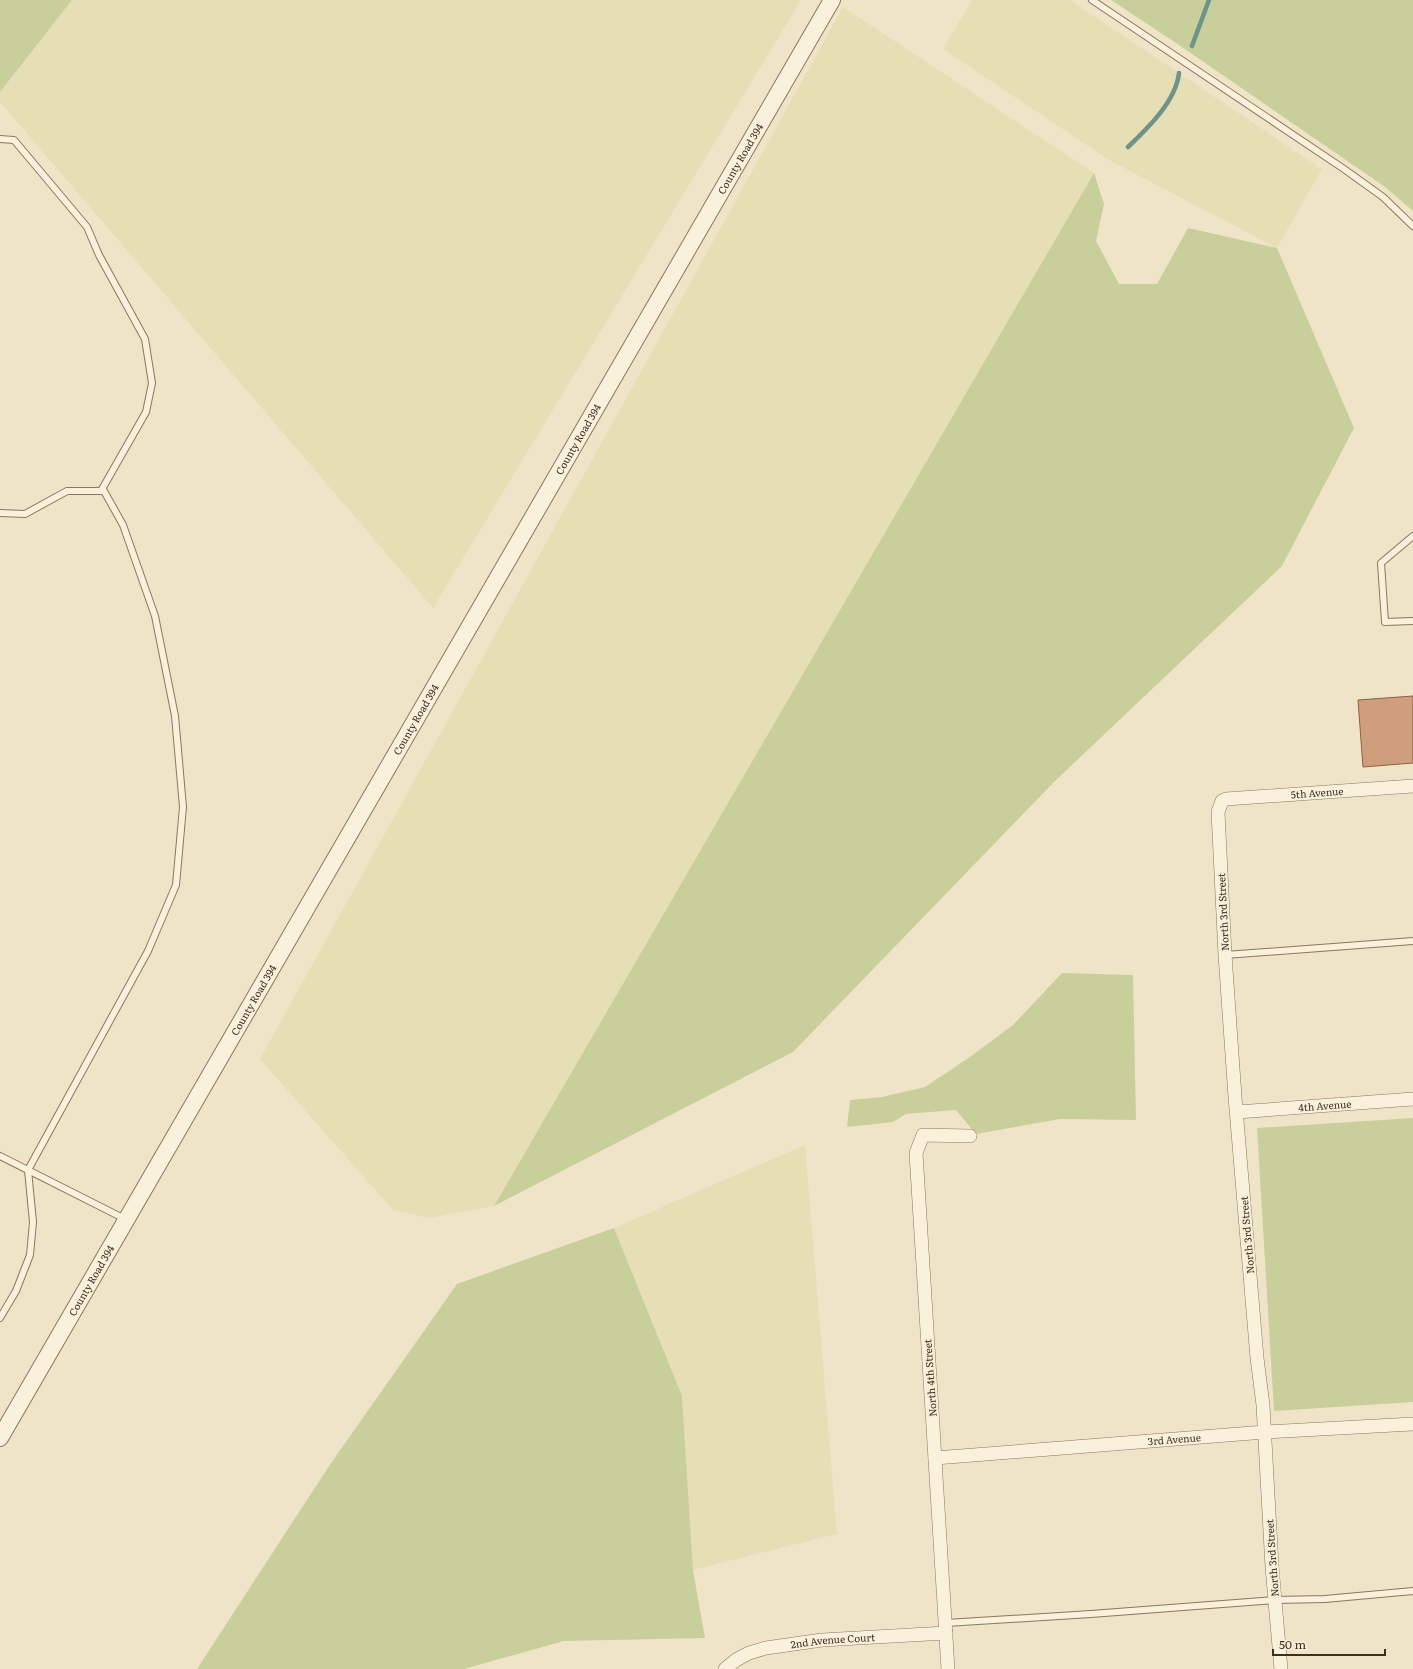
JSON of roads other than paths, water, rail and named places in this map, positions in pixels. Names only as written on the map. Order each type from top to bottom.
[{"type":"street","name":"County Road 394","points":[[0,1438],[832,0]]},
{"type":"street","name":"5th Avenue","points":[[1222,801],[1226,799],[1413,786]]},
{"type":"street","name":"North 3rd Street","points":[[1222,801],[1218,812],[1225,955],[1257,1358],[1263,1405],[1275,1600],[1281,1669]]},
{"type":"street","name":"4th Avenue","points":[[1237,1112],[1413,1099]]},
{"type":"street","name":"North 4th Street","points":[[948,1669],[916,1153],[923,1135],[970,1136]]},
{"type":"street","name":"3rd Avenue","points":[[935,1458],[1265,1432],[1413,1424]]},
{"type":"street","name":"2nd Avenue Court","points":[[725,1669],[736,1660],[749,1653],[766,1648],[822,1640],[946,1628]]},
{"type":"lane","points":[[1092,0],[1344,169],[1383,197],[1413,226]]},
{"type":"lane","points":[[0,139],[14,140],[87,227],[99,255],[145,339],[152,382],[146,412],[101,491]]},
{"type":"lane","points":[[0,513],[25,514],[67,491],[104,491],[123,525],[155,616],[175,716],[183,806],[176,885],[148,951],[28,1170],[33,1222],[30,1254],[16,1291],[0,1318]]},
{"type":"lane","points":[[1413,536],[1381,563],[1385,622],[1413,621]]},
{"type":"lane","points":[[1225,955],[1413,941]]},
{"type":"lane","points":[[0,1156],[126,1220]]},
{"type":"lane","points":[[946,1628],[1091,1614],[1275,1600],[1325,1599],[1413,1591]]},
{"type":"waterway","points":[[1192,46],[1209,0]]},
{"type":"waterway","points":[[1128,147],[1152,123],[1167,104],[1173,94],[1179,73]]}]
